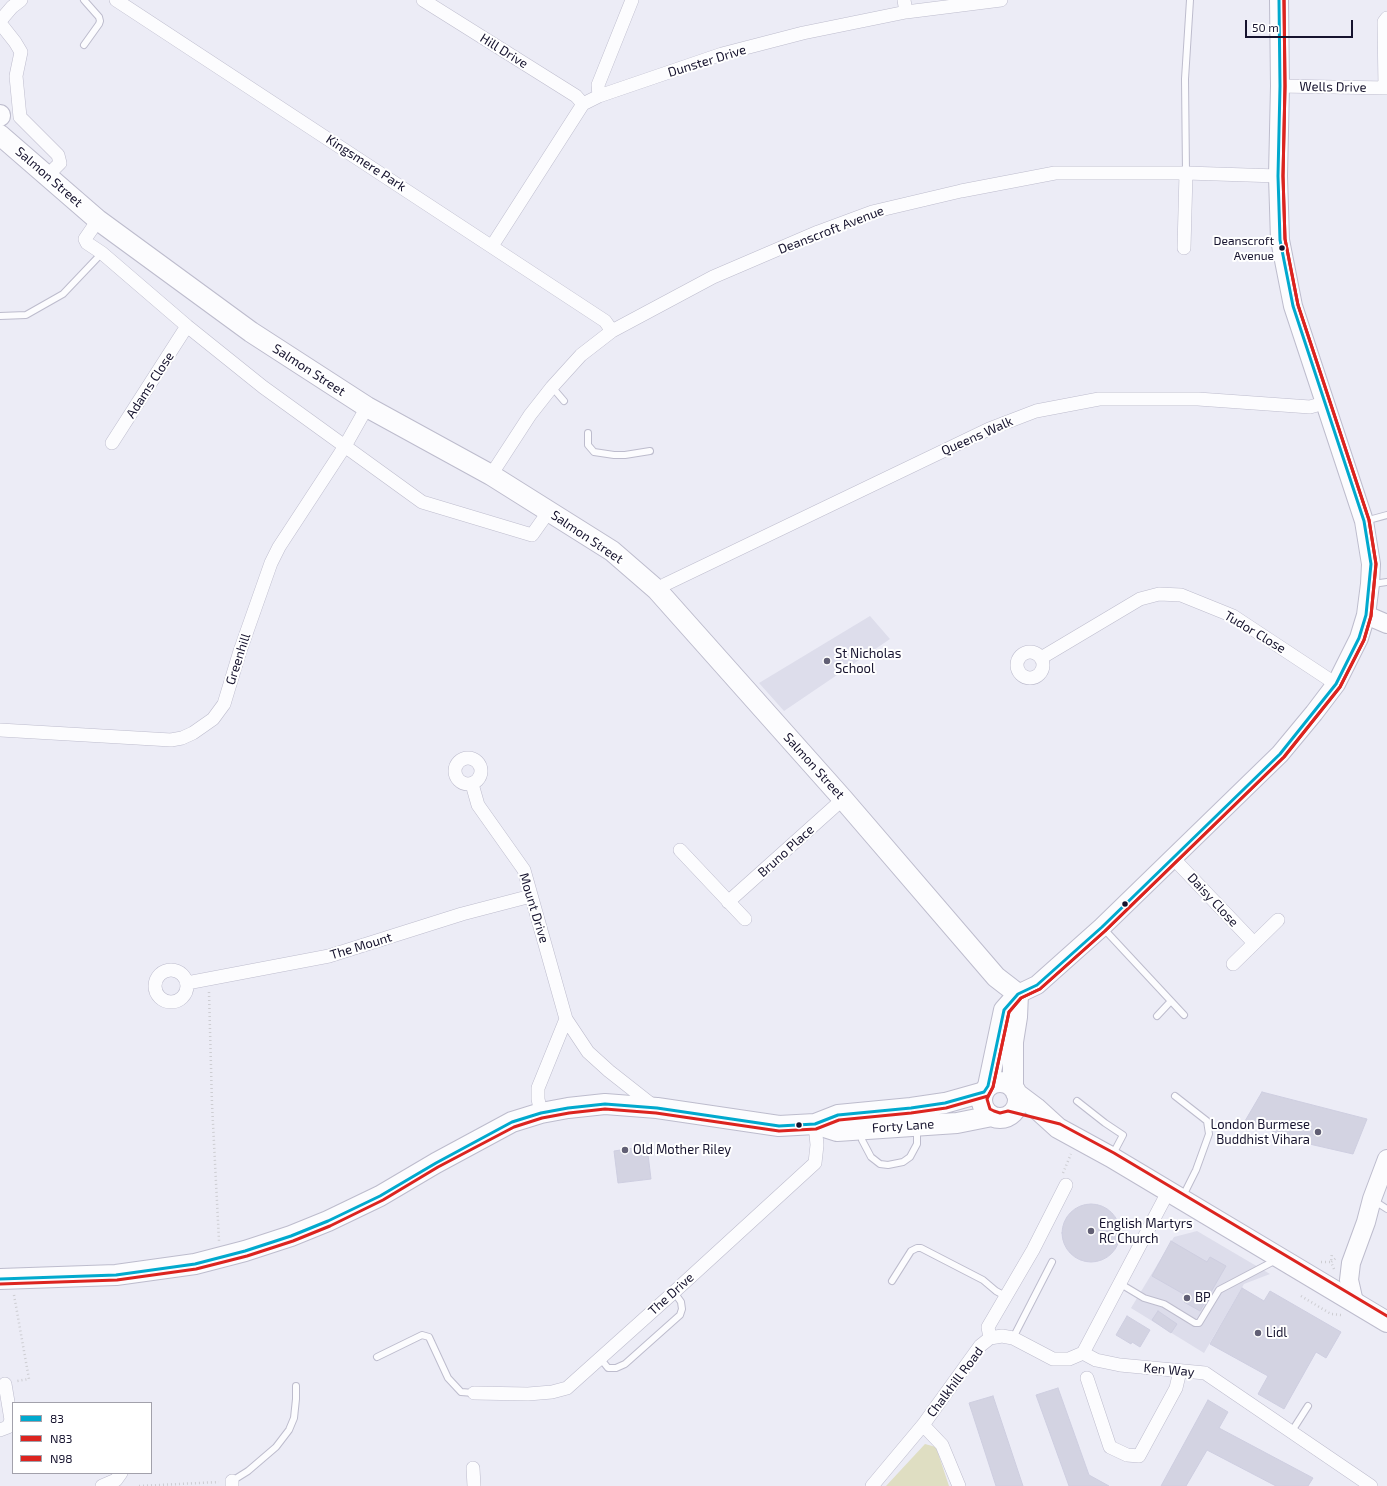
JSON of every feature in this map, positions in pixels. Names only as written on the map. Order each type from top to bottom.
[{"type":"main road","points":[[1058,1128],[986,1112],[982,1105],[982,1098],[986,1089],[1004,1010],[1018,994],[1037,985],[1102,927],[1280,754],[1336,684],[1359,638],[1366,615],[1379,583],[1370,557],[1364,521],[1293,306],[1280,240],[1278,176],[1280,86],[1279,0]]},
{"type":"main road","name":"Salmon Street","points":[[0,135],[48,175],[98,220],[251,332],[367,407],[491,475],[612,551],[657,590],[843,799],[996,977],[1018,994]]},
{"type":"main road","points":[[1366,615],[1387,624]]},
{"type":"main road","points":[[1000,1116],[1013,1112],[1017,1100],[1014,1091],[1013,1042],[1017,1017],[1018,994]]},
{"type":"main road","points":[[986,1089],[994,1083],[1002,1082],[1008,1084],[1014,1091],[1058,1128],[1111,1157],[1279,1258],[1349,1310],[1387,1322]]},
{"type":"main road","name":"Forty Lane","points":[[5,1278],[116,1275],[195,1264],[245,1251],[291,1236],[328,1221],[380,1196],[436,1163],[506,1125],[541,1113],[605,1104],[657,1108],[779,1126],[815,1124],[838,1115],[945,1103],[986,1089]]},
{"type":"main road","name":"Forty Lane","points":[[815,1124],[837,1131],[957,1123],[1000,1116]]},
{"type":"main road","points":[[1349,1310],[1350,1270],[1366,1222],[1379,1204],[1387,1159]]},
{"type":"street","points":[[21,0],[12,7],[0,22],[21,52],[16,76],[20,117],[58,155],[60,163],[48,175]]},
{"type":"street","name":"Kingsmere Park","points":[[116,0],[605,321],[612,331]]},
{"type":"street","name":"Hill Drive","points":[[423,0],[576,96],[583,104]]},
{"type":"street","points":[[598,96],[598,85],[632,0]]},
{"type":"street","name":"Dunster Drive","points":[[492,246],[583,104],[598,96],[722,54],[905,6],[1002,0]]},
{"type":"street","points":[[1386,88],[1384,22],[1387,18]]},
{"type":"street","name":"Wells Drive","points":[[1280,86],[1386,88]]},
{"type":"street","name":"Deanscroft Avenue","points":[[491,475],[530,415],[552,387],[581,355],[612,331],[713,277],[818,232],[872,212],[961,191],[1054,173],[1186,173],[1278,176]]},
{"type":"street","points":[[1184,248],[1186,173]]},
{"type":"street","points":[[98,220],[86,241],[102,252],[187,326],[263,387],[422,502],[532,535],[549,511]]},
{"type":"street","name":"Adams Close","points":[[112,443],[187,326]]},
{"type":"street","name":"Queens Walk","points":[[657,590],[666,584],[989,429],[1036,411],[1099,399],[1198,398],[1310,407],[1324,403]]},
{"type":"street","name":"Greenhill","points":[[0,730],[171,740],[182,738],[204,726],[213,719],[224,704],[240,651],[271,564],[279,546],[345,446],[367,407]]},
{"type":"street","name":"Tudor Close","points":[[1041,658],[1140,599],[1159,594],[1181,595],[1233,616],[1336,684]]},
{"type":"street","name":"Mount Drive","points":[[472,784],[478,805],[524,870],[566,1019],[588,1052],[609,1071],[657,1108]]},
{"type":"street","name":"Bruno Place","points":[[728,902],[843,799]]},
{"type":"street","points":[[680,850],[745,919]]},
{"type":"street","name":"Daisy Close","points":[[1173,858],[1254,943]]},
{"type":"street","name":"The Mount","points":[[187,983],[330,956],[462,914],[531,896]]},
{"type":"street","points":[[1233,964],[1278,920]]},
{"type":"street","points":[[541,1113],[538,1099],[538,1088],[566,1019]]},
{"type":"street","name":"The Drive","points":[[474,1393],[509,1395],[552,1392],[567,1388],[815,1163],[817,1145],[815,1124]]},
{"type":"street","name":"Chalkhill Road","points":[[872,1486],[923,1424],[980,1346],[990,1338],[988,1327],[1007,1297],[1066,1185]]},
{"type":"street","points":[[990,1338],[1002,1336],[1013,1338],[1053,1359],[1069,1359],[1083,1353],[1119,1283],[1175,1196]]},
{"type":"street","name":"Ken Way","points":[[1083,1353],[1096,1360],[1120,1365],[1204,1373],[1292,1431],[1371,1486]]},
{"type":"street","points":[[1087,1378],[1110,1447],[1127,1455],[1140,1456],[1176,1388],[1180,1371]]},
{"type":"street","points":[[0,1430],[8,1427],[11,1420],[5,1384]]},
{"type":"street","points":[[923,1424],[942,1445],[959,1486]]},
{"type":"street","points":[[474,1468],[474,1486]]},
{"type":"street","points":[[102,1486],[116,1480],[120,1474]]},
{"type":"lane","points":[[84,0],[99,17],[100,21],[84,45]]},
{"type":"lane","points":[[1186,173],[1185,79],[1190,0]]},
{"type":"lane","points":[[0,316],[26,315],[63,294],[102,252]]},
{"type":"lane","points":[[552,387],[564,401]]},
{"type":"lane","points":[[588,433],[588,445],[594,452],[625,455],[650,451]]},
{"type":"lane","points":[[1364,521],[1387,515]]},
{"type":"lane","points":[[1102,927],[1184,1015]]},
{"type":"lane","points":[[1157,1016],[1171,1000]]},
{"type":"lane","points":[[1175,1096],[1207,1121],[1209,1134],[1196,1170],[1175,1196]]},
{"type":"lane","points":[[1077,1101],[1105,1123],[1123,1134],[1111,1157]]},
{"type":"lane","points":[[860,1129],[862,1140],[871,1157],[877,1162],[888,1165],[903,1162],[910,1157],[917,1144],[917,1125]]},
{"type":"lane","points":[[892,1281],[911,1251],[921,1248],[983,1280],[996,1291],[1007,1297]]},
{"type":"lane","points":[[1119,1283],[1144,1298],[1164,1304],[1195,1323],[1199,1323],[1219,1290],[1279,1258]]},
{"type":"lane","points":[[1013,1338],[1052,1262]]},
{"type":"lane","points":[[600,1358],[608,1368],[616,1368],[625,1364],[680,1315],[682,1309],[681,1302],[674,1292]]},
{"type":"lane","points":[[377,1357],[422,1335],[429,1338],[448,1378],[461,1392],[474,1393]]},
{"type":"lane","points":[[232,1484],[276,1447],[289,1430],[294,1418],[296,1386]]},
{"type":"lane","points":[[1292,1431],[1308,1406]]},
{"type":"path","points":[[209,979],[212,1104],[219,1238]]},
{"type":"path","points":[[1066,1185],[1061,1180],[1077,1138]]},
{"type":"path","points":[[1320,1262],[1332,1262],[1332,1253]]},
{"type":"path","points":[[5,1278],[29,1379],[5,1384]]},
{"type":"path","points":[[1301,1296],[1332,1314],[1339,1314],[1349,1310]]},
{"type":"path","points":[[139,1486],[232,1484]]},
{"type":"shaded area","name":"St Nicholas School","points":[[870,616],[890,639],[784,711],[759,683]]},
{"type":"shaded area","name":"BP","points":[[1197,1231],[1270,1274],[1244,1284],[1204,1353],[1131,1308],[1174,1237]]},
{"type":"green space","points":[[925,1444],[936,1447],[949,1486],[886,1486]]},
{"type":"building","name":"London Burmese Buddhist Vihara","points":[[1262,1092],[1367,1119],[1353,1154],[1305,1143],[1245,1121]]},
{"type":"building","points":[[647,1146],[651,1179],[618,1183],[614,1151]]},
{"type":"building","name":"English Martyrs RC Church","points":[[1091,1204],[1107,1209],[1115,1217],[1120,1233],[1115,1249],[1107,1257],[1091,1262],[1075,1257],[1067,1249],[1062,1233],[1067,1217],[1075,1209]]},
{"type":"building","points":[[1171,1241],[1207,1262],[1210,1257],[1226,1266],[1200,1311],[1184,1302],[1187,1296],[1152,1276]]},
{"type":"building","points":[[1242,1288],[1264,1301],[1270,1291],[1341,1332],[1326,1358],[1316,1352],[1284,1409],[1258,1394],[1268,1376],[1210,1344]]},
{"type":"building","points":[[1158,1311],[1177,1324],[1171,1333],[1152,1320]]},
{"type":"building","points":[[1127,1316],[1150,1330],[1140,1347],[1132,1342],[1131,1344],[1116,1335]]},
{"type":"building","points":[[1058,1388],[1089,1475],[1109,1486],[1069,1486],[1036,1395]]},
{"type":"building","points":[[993,1396],[1023,1486],[996,1486],[969,1403]]},
{"type":"building","points":[[1208,1400],[1228,1412],[1219,1428],[1313,1478],[1308,1486],[1276,1486],[1207,1450],[1186,1486],[1161,1486]]},
{"type":"transit line","name":"83","points":[[0,1279],[116,1275],[195,1264],[245,1251],[291,1236],[328,1221],[380,1196],[436,1163],[512,1122],[541,1113],[605,1104],[657,1108],[779,1126],[815,1124],[838,1115],[945,1103],[984,1092],[988,1086],[1004,1010],[1018,994],[1037,985],[1102,927],[1280,754],[1336,684],[1359,638],[1366,615],[1371,564],[1364,521],[1293,306],[1280,240],[1278,176],[1280,86],[1279,0]]},
{"type":"transit line","name":"N83","points":[[0,1284],[117,1280],[196,1269],[247,1256],[293,1241],[330,1226],[383,1200],[438,1167],[514,1127],[542,1118],[605,1109],[656,1113],[779,1131],[816,1129],[839,1120],[946,1108],[988,1096],[993,1087],[1009,1012],[1021,998],[1040,989],[1105,931],[1284,757],[1340,687],[1364,640],[1371,616],[1376,564],[1369,520],[1298,305],[1285,239],[1283,176],[1285,86],[1284,0]]},
{"type":"transit line","name":"N98","points":[[1284,0],[1285,86],[1283,176],[1285,239],[1298,305],[1369,520],[1376,564],[1371,616],[1364,640],[1340,687],[1284,757],[1105,931],[1040,989],[1021,998],[1009,1012],[993,1087],[987,1099],[990,1109],[994,1111],[1000,1113],[1008,1111],[1060,1124],[1114,1153],[1387,1316]]},
{"type":"place","name":"Deanscroft Avenue","points":[[1282,248]]},
{"type":"place","name":"St Nicholas School","points":[[827,661]]},
{"type":"place","name":"London Burmese Buddhist Vihara","points":[[1318,1132]]},
{"type":"place","name":"Old Mother Riley","points":[[625,1150]]},
{"type":"place","name":"English Martyrs RC Church","points":[[1091,1231]]},
{"type":"place","name":"BP","points":[[1187,1298]]},
{"type":"place","name":"Lidl","points":[[1258,1333]]}]
